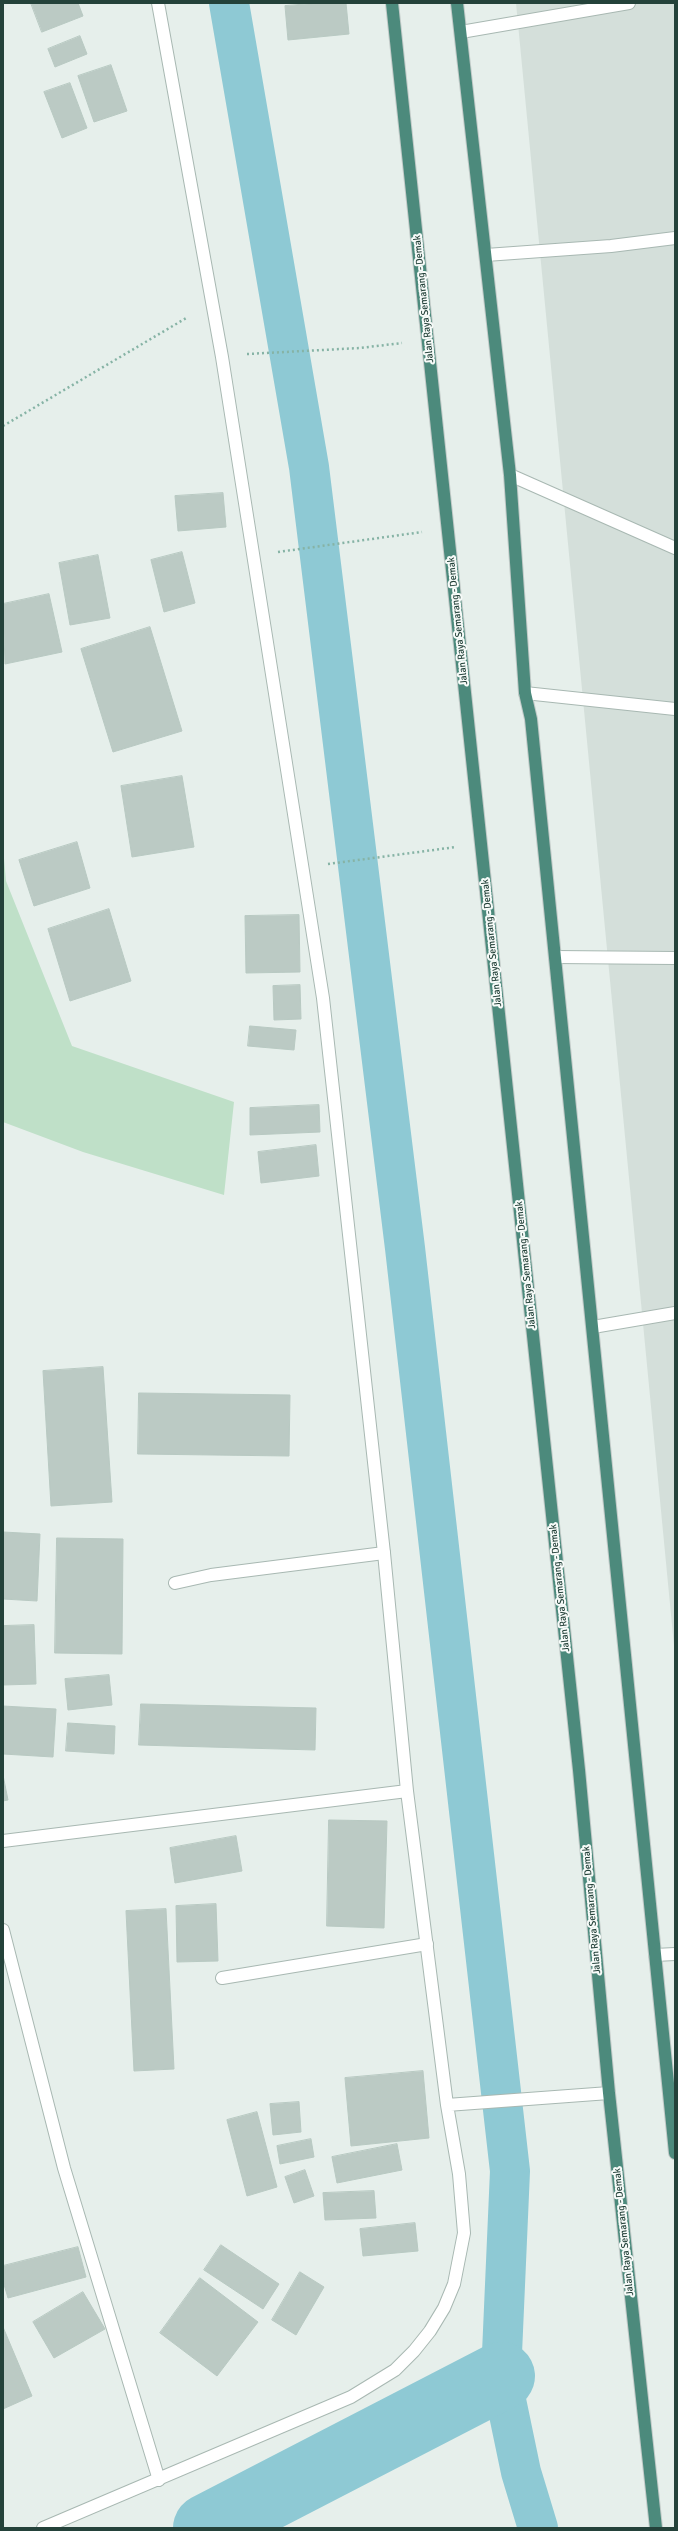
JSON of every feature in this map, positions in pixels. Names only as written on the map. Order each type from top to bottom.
[{"type":"highway","name":"Jalan Raya Semarang - Demak","points":[[392,3],[579,1770],[609,2093],[656,2528]]},
{"type":"highway","points":[[457,3],[510,475],[525,693],[531,719],[675,2153]]},
{"type":"street","points":[[43,2528],[159,2480],[351,2397],[379,2381],[414,2352],[437,2319],[451,2290],[461,2259],[464,2233],[459,2174],[447,2105],[407,1791],[384,1553],[323,998],[212,303],[158,3]]},
{"type":"street","points":[[461,32],[580,7],[629,3]]},
{"type":"street","points":[[486,254],[604,247],[675,238]]},
{"type":"street","points":[[510,475],[675,548]]},
{"type":"street","points":[[525,693],[675,709]]},
{"type":"street","points":[[555,957],[675,958]]},
{"type":"street","points":[[593,1327],[675,1313]]},
{"type":"street","points":[[175,1583],[211,1575],[384,1553]]},
{"type":"street","points":[[3,1841],[407,1791]]},
{"type":"street","points":[[3,1930],[64,2168],[159,2480]]},
{"type":"street","points":[[222,1978],[427,1944]]},
{"type":"street","points":[[655,1955],[675,1954]]},
{"type":"street","points":[[447,2105],[609,2093]]},
{"type":"path","points":[[3,426],[212,303]]},
{"type":"path","points":[[260,353],[360,348],[428,339]]},
{"type":"path","points":[[293,551],[371,538],[448,528]]},
{"type":"path","points":[[333,863],[436,849]]},
{"type":"shaded area","points":[[516,3],[675,3],[675,1656]]},
{"type":"green space","points":[[3,847],[6,881],[72,1046],[234,1102],[224,1195],[83,1152],[3,1122]]},
{"type":"building","points":[[31,3],[78,3],[83,16],[42,32]]},
{"type":"building","points":[[319,3],[346,3],[349,34],[288,40],[285,6]]},
{"type":"building","points":[[80,36],[87,54],[55,67],[48,49]]},
{"type":"building","points":[[111,65],[127,111],[94,122],[78,76]]},
{"type":"building","points":[[70,83],[87,128],[62,138],[44,92]]},
{"type":"building","points":[[223,493],[226,527],[178,531],[175,496]]},
{"type":"building","points":[[182,552],[195,603],[164,612],[151,560]]},
{"type":"building","points":[[98,555],[110,618],[70,625],[59,563]]},
{"type":"building","points":[[49,594],[62,652],[5,664],[3,604]]},
{"type":"building","points":[[150,627],[182,731],[113,752],[81,649]]},
{"type":"building","points":[[182,776],[194,847],[132,857],[121,786]]},
{"type":"building","points":[[77,842],[90,888],[34,906],[19,860]]},
{"type":"building","points":[[109,909],[131,981],[70,1001],[48,929]]},
{"type":"building","points":[[299,915],[300,972],[246,973],[245,916]]},
{"type":"building","points":[[300,985],[301,1019],[274,1020],[273,986]]},
{"type":"building","points":[[250,1026],[296,1030],[294,1050],[248,1046]]},
{"type":"building","points":[[319,1105],[320,1132],[250,1135],[250,1108]]},
{"type":"building","points":[[316,1145],[319,1176],[261,1183],[258,1152]]},
{"type":"building","points":[[103,1367],[112,1502],[51,1506],[43,1371]]},
{"type":"building","points":[[139,1393],[290,1395],[289,1456],[138,1454]]},
{"type":"building","points":[[3,1532],[40,1534],[37,1601],[3,1599]]},
{"type":"building","points":[[57,1538],[123,1539],[122,1654],[55,1653]]},
{"type":"building","points":[[34,1625],[36,1684],[3,1685],[3,1626]]},
{"type":"building","points":[[109,1675],[112,1705],[68,1710],[65,1679]]},
{"type":"building","points":[[141,1704],[316,1708],[315,1750],[139,1745]]},
{"type":"building","points":[[3,1706],[56,1709],[53,1757],[3,1754]]},
{"type":"building","points":[[68,1723],[115,1726],[114,1754],[66,1751]]},
{"type":"building","points":[[3,1775],[8,1800],[3,1801]]},
{"type":"building","points":[[329,1820],[387,1821],[384,1928],[327,1926]]},
{"type":"building","points":[[236,1836],[242,1871],[175,1883],[170,1848]]},
{"type":"building","points":[[216,1904],[218,1961],[177,1962],[176,1906]]},
{"type":"building","points":[[166,1909],[174,2069],[134,2071],[126,1911]]},
{"type":"building","points":[[423,2071],[429,2138],[351,2146],[345,2078]]},
{"type":"building","points":[[299,2102],[301,2132],[273,2135],[270,2104]]},
{"type":"building","points":[[257,2112],[277,2187],[247,2196],[227,2120]]},
{"type":"building","points":[[311,2139],[314,2157],[280,2164],[277,2146]]},
{"type":"building","points":[[397,2144],[402,2170],[337,2183],[332,2157]]},
{"type":"building","points":[[305,2170],[314,2196],[294,2203],[285,2177]]},
{"type":"building","points":[[374,2191],[376,2218],[325,2220],[323,2193]]},
{"type":"building","points":[[415,2223],[418,2251],[363,2256],[360,2229]]},
{"type":"building","points":[[221,2245],[279,2284],[263,2309],[204,2270]]},
{"type":"building","points":[[78,2247],[86,2277],[8,2298],[3,2281],[3,2266]]},
{"type":"building","points":[[300,2272],[324,2287],[296,2335],[272,2320]]},
{"type":"building","points":[[200,2278],[258,2322],[217,2376],[160,2333]]},
{"type":"building","points":[[83,2292],[105,2329],[54,2358],[33,2322]]},
{"type":"building","points":[[3,2327],[32,2396],[3,2409]]},
{"type":"waterway","points":[[229,3],[309,467],[405,1248],[510,2171],[501,2376],[521,2472],[538,2528]]},
{"type":"waterway","points":[[207,2528],[501,2376]]}]
